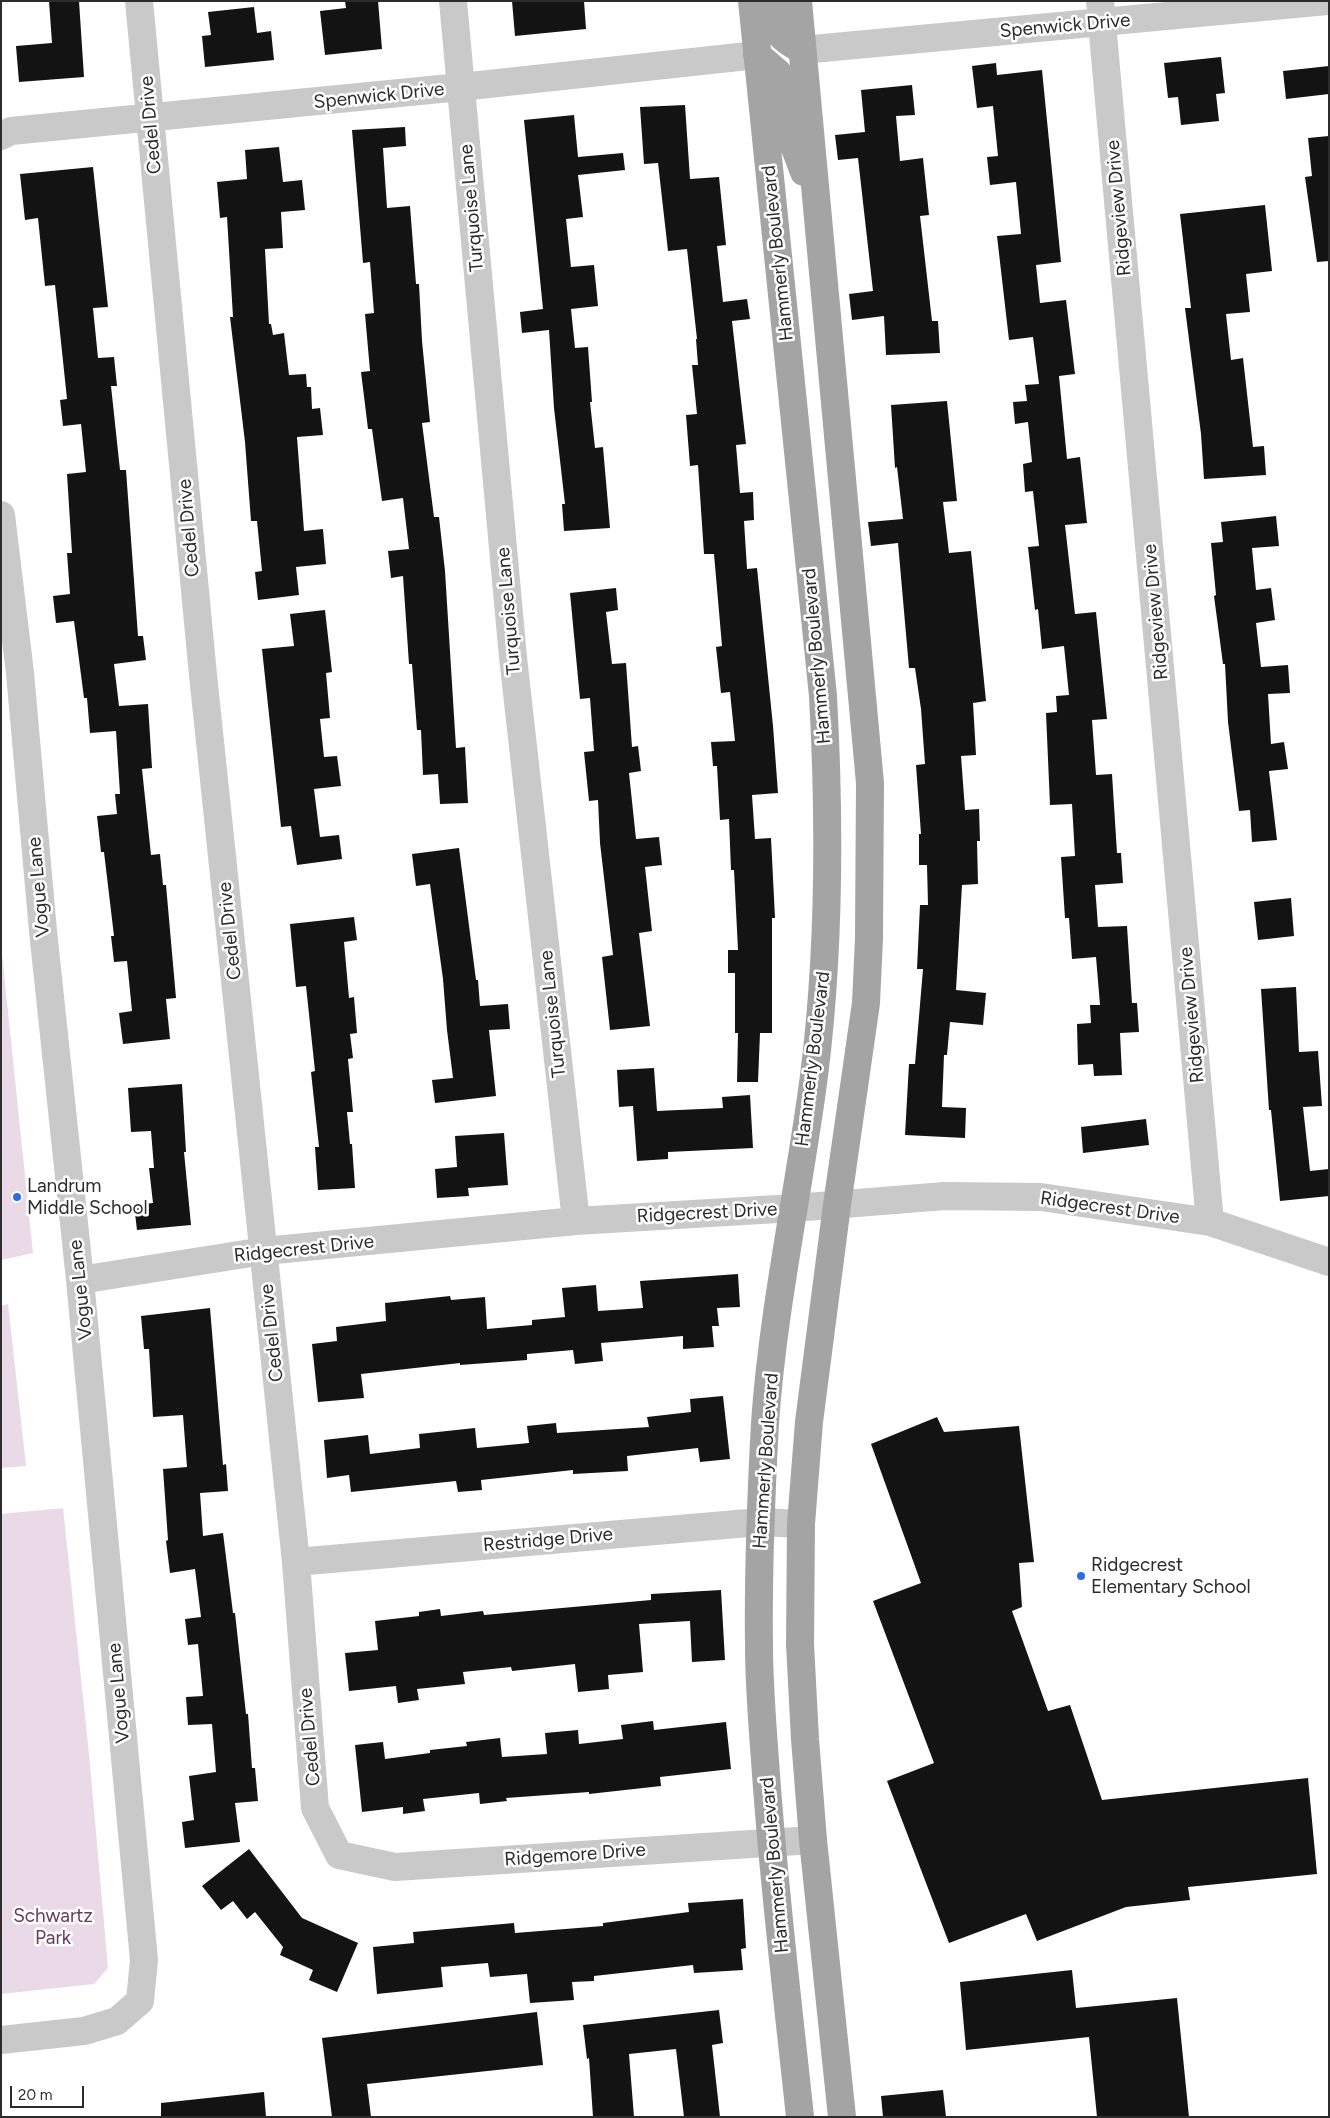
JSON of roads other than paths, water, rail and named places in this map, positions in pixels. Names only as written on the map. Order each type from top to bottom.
[{"type":"main road","name":"Hammerly Boulevard","points":[[752,1],[823,696],[828,785],[827,913],[823,984],[814,1074],[778,1310],[766,1419],[760,1522],[759,1648],[771,1843],[800,2117]]},
{"type":"main road","points":[[772,1],[774,19],[781,39],[802,50]]},
{"type":"main road","points":[[798,1],[870,783],[870,938],[866,1003],[837,1205],[809,1422],[801,1524],[800,1644],[805,1739],[813,1840],[842,2117]]},
{"type":"main road","points":[[757,55],[778,73],[784,93],[788,127],[816,204]]},
{"type":"main road","points":[[800,462],[839,459]]},
{"type":"main road","points":[[828,785],[870,783]]},
{"type":"street","name":"Cedel Drive","points":[[139,1],[203,675],[296,1562],[315,1808],[339,1855]]},
{"type":"street","name":"Turquoise Lane","points":[[452,1],[513,657],[576,1221]]},
{"type":"street","name":"Spenwick Drive","points":[[802,50],[1101,12],[1327,1]]},
{"type":"street","name":"Ridgeview Drive","points":[[1101,12],[1210,1222]]},
{"type":"street","name":"Spenwick Drive","points":[[1,136],[11,131],[150,119],[757,55]]},
{"type":"street","name":"Vogue Lane","points":[[1,515],[20,673],[43,931],[80,1280],[144,1960],[140,2001],[117,2021],[84,2031],[1,2040]]},
{"type":"street","name":"Ridgecrest Drive","points":[[80,1280],[264,1251],[576,1221],[794,1208],[945,1196],[1041,1197],[1210,1222],[1329,1262]]},
{"type":"street","name":"Restridge Drive","points":[[296,1562],[760,1522],[801,1524]]},
{"type":"street","name":"Ridgemore Drive","points":[[339,1855],[395,1867],[813,1840]]},
{"type":"place","name":"Landrum Middle School","points":[[17,1197]]},
{"type":"place","name":"Ridgecrest Elementary School","points":[[1081,1576]]},
{"type":"park label","name":"Schwartz Park","points":[[53,1927]]}]
